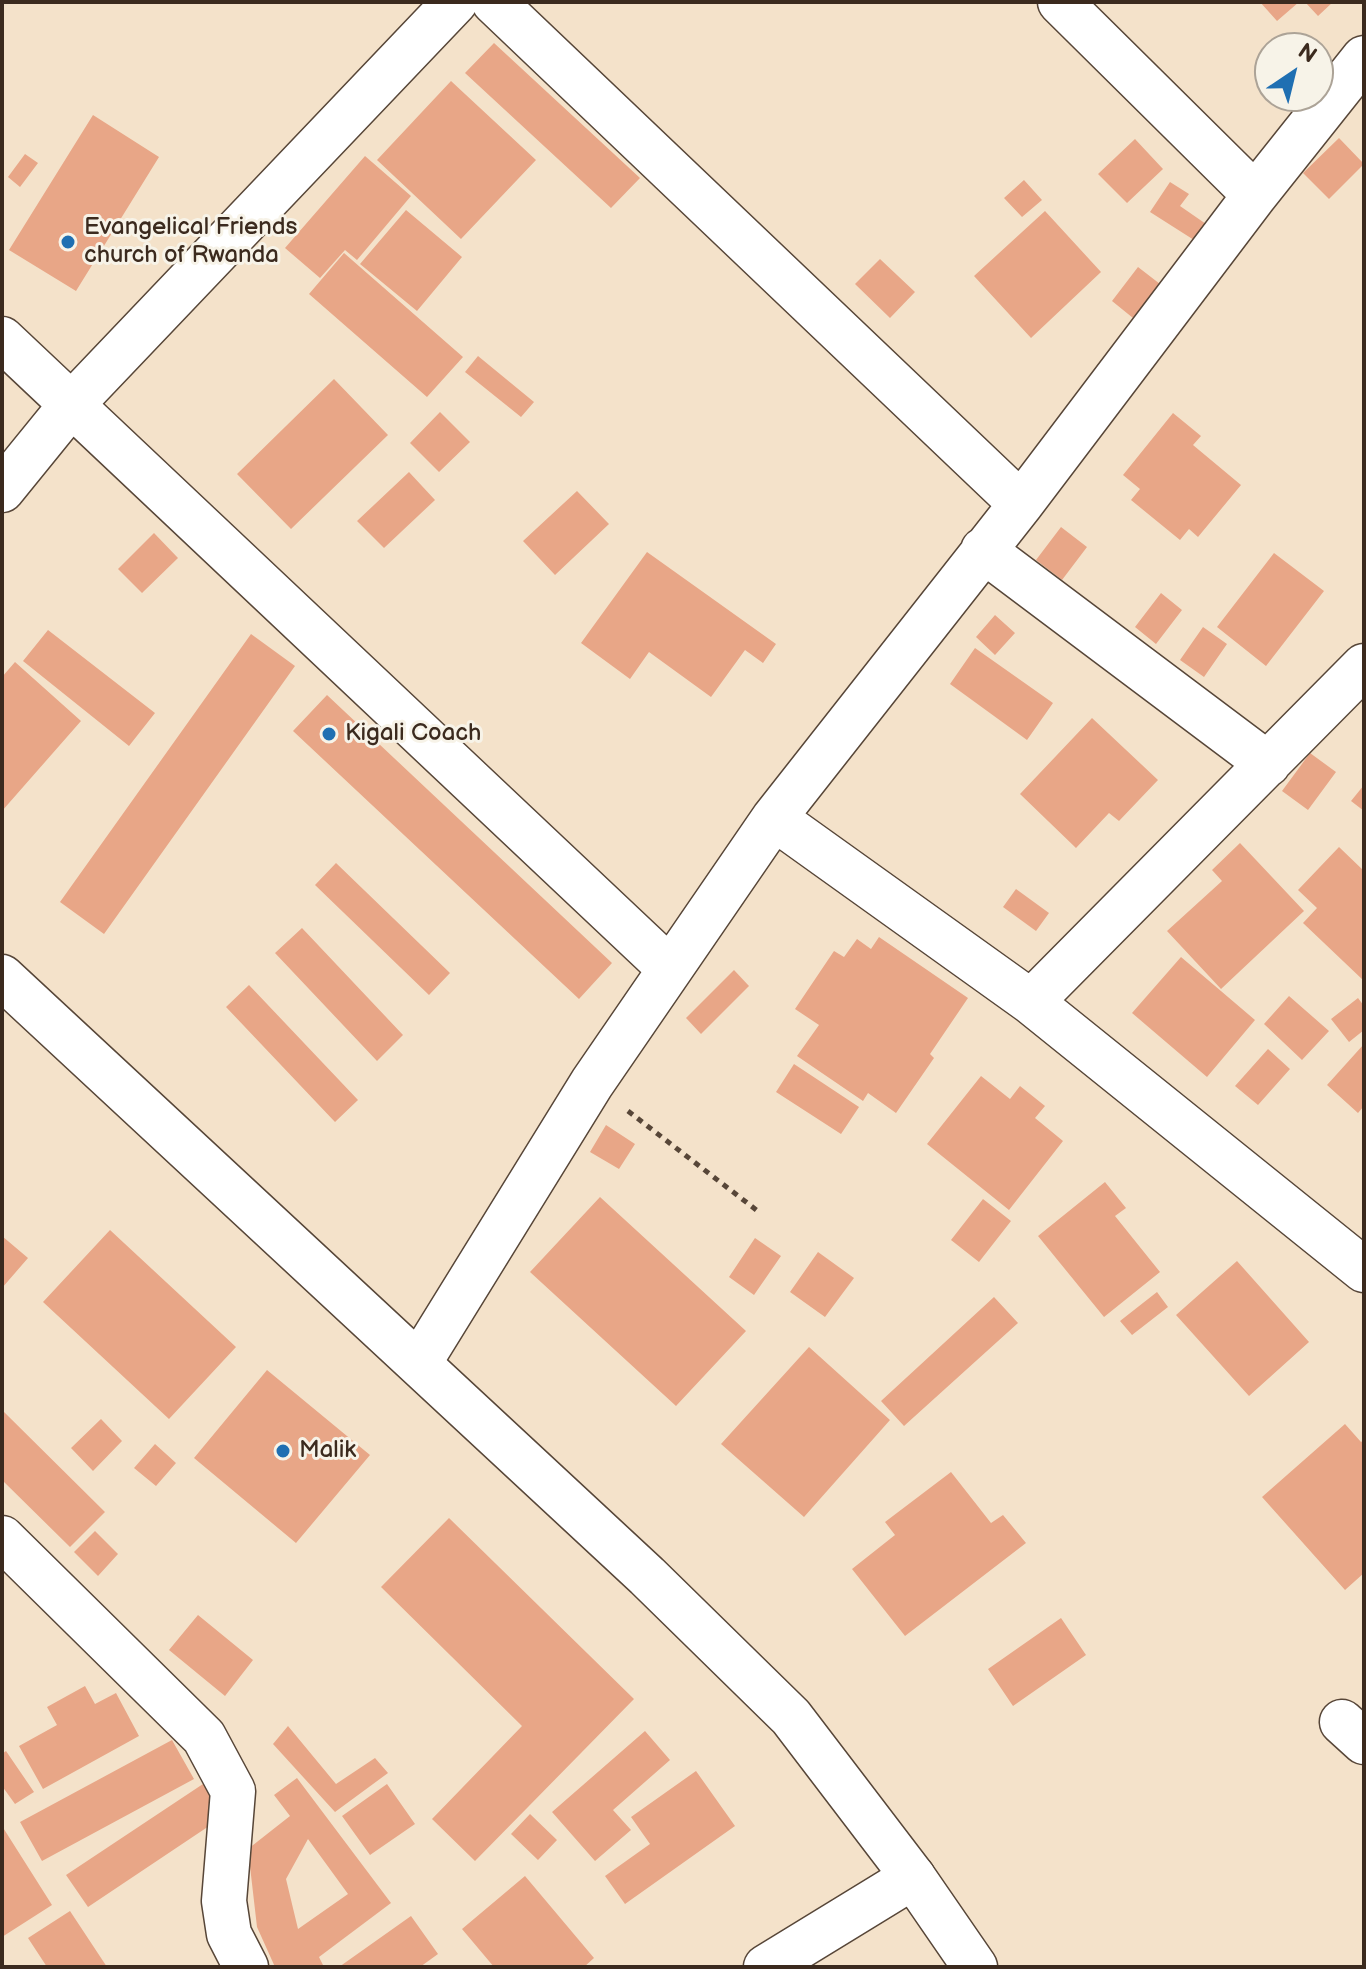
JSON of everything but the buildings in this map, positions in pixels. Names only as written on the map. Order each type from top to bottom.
[{"type":"street","points":[[2,490],[71,405],[455,2]]},
{"type":"street","points":[[494,2],[1021,504]]},
{"type":"street","points":[[1060,2],[1255,195]]},
{"type":"street","points":[[419,1363],[592,1083],[774,818],[1021,504],[1255,195],[1364,58]]},
{"type":"street","points":[[2,339],[670,969]]},
{"type":"street","points":[[983,550],[1268,764]]},
{"type":"street","points":[[1031,1002],[1364,666]]},
{"type":"street","points":[[774,818],[1031,1002],[1364,1270]]},
{"type":"street","points":[[2,977],[647,1576],[791,1717],[913,1877],[975,1967]]},
{"type":"street","points":[[2,1538],[204,1737],[233,1791],[224,1901],[229,1934],[246,1967]]},
{"type":"street","points":[[766,1967],[913,1877]]},
{"type":"path","points":[[592,1083],[759,1212]]},
{"type":"place","name":"Evangelical Friends church of Rwanda","points":[[68,242]]},
{"type":"place","name":"Kigali Coach","points":[[329,734]]},
{"type":"place","name":"Malik","points":[[283,1451]]}]
